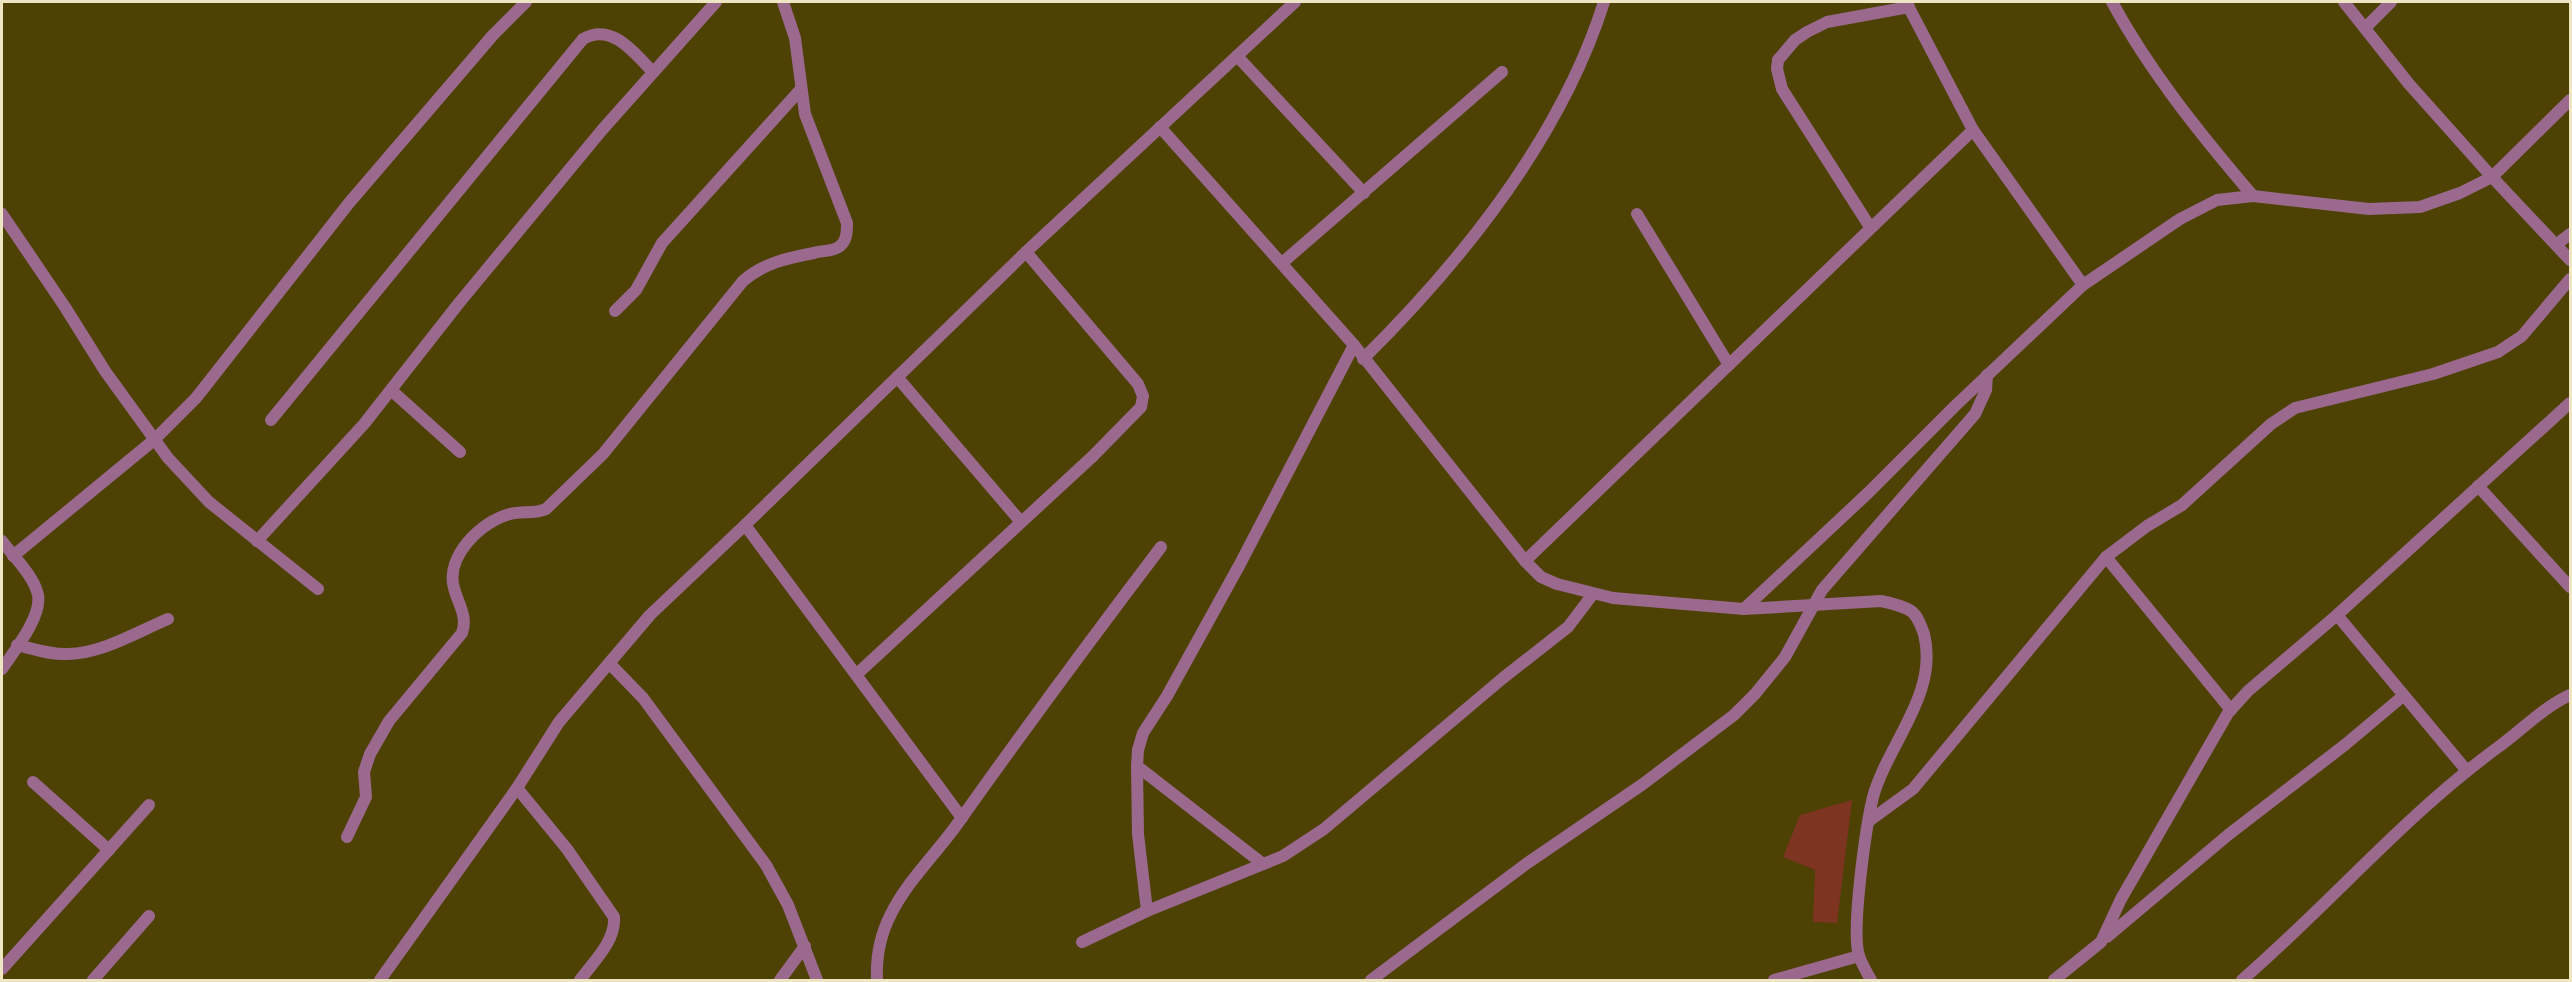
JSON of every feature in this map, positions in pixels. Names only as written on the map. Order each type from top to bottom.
[{"type":"street","points":[[14,556],[154,440],[196,398],[349,203],[493,35],[526,2]]},
{"type":"street","points":[[257,541],[364,424],[602,130],[716,2]]},
{"type":"street","points":[[347,837],[366,797],[364,772],[370,754],[389,721],[462,633],[465,621],[452,581],[452,570],[459,553],[488,524],[510,513],[540,512],[546,509],[603,454],[743,280],[780,260],[837,248],[844,241],[848,233],[847,223],[805,114],[795,38],[783,2]]},
{"type":"street","points":[[380,981],[518,788],[559,722],[650,615],[1026,252],[1295,2]]},
{"type":"street","points":[[1364,359],[1416,307],[1468,245],[1532,153],[1569,89],[1604,2]]},
{"type":"street","points":[[2112,2],[2127,30],[2165,85],[2253,196]]},
{"type":"street","points":[[2344,2],[2409,84],[2492,177],[2571,260]]},
{"type":"street","points":[[2365,28],[2391,2]]},
{"type":"street","points":[[1870,227],[1782,89],[1777,69],[1782,53],[1795,40],[1827,22],[1908,4],[1974,130],[2083,285]]},
{"type":"street","points":[[271,420],[583,39],[590,35],[609,34],[653,72]]},
{"type":"street","points":[[1237,56],[1364,194]]},
{"type":"street","points":[[1282,263],[1502,72]]},
{"type":"street","points":[[615,311],[636,290],[662,243],[801,89]]},
{"type":"street","points":[[1744,609],[1868,493],[1987,375],[2083,285],[2192,212],[2217,200],[2253,196],[2369,209],[2406,209],[2442,200],[2492,177],[2571,100]]},
{"type":"street","points":[[1160,128],[1354,345],[1525,561],[1541,577],[1593,594],[1744,609],[1881,601],[1913,612],[1921,624],[1924,638],[1926,661],[1924,682],[1879,781],[1869,821],[1856,925],[1859,956],[1871,981]]},
{"type":"street","points":[[1525,561],[1870,227],[1974,130]]},
{"type":"street","points":[[2,214],[105,371],[168,458],[209,502],[318,589]]},
{"type":"street","points":[[1637,214],[1729,365]]},
{"type":"street","points":[[2557,244],[2571,234]]},
{"type":"street","points":[[857,674],[1141,407],[1143,396],[1138,384],[1026,252]]},
{"type":"street","points":[[1869,821],[1913,789],[2106,557],[2147,526],[2181,505],[2271,424],[2295,408],[2433,374],[2498,351],[2523,336],[2571,279]]},
{"type":"street","points":[[1147,911],[1138,834],[1137,766],[1138,750],[1143,733],[1167,696],[1240,564],[1354,345]]},
{"type":"street","points":[[1371,981],[1526,864],[1712,734],[1755,693],[1785,657],[1822,590],[1975,414],[1986,390],[1987,375]]},
{"type":"street","points":[[897,377],[1021,522]]},
{"type":"street","points":[[391,390],[460,452]]},
{"type":"street","points":[[2101,942],[2121,899],[2230,710],[2285,657],[2337,615],[2571,403]]},
{"type":"street","points":[[2478,486],[2571,588]]},
{"type":"street","points":[[745,525],[962,818]]},
{"type":"street","points":[[2,541],[33,583],[38,594],[38,603],[32,620],[2,669]]},
{"type":"street","points":[[877,981],[876,959],[891,914],[910,884],[962,818],[1048,697],[1161,547]]},
{"type":"street","points":[[2106,557],[2230,710]]},
{"type":"street","points":[[1082,942],[1147,911],[1283,856],[1324,829],[1503,678],[1568,627],[1593,594]]},
{"type":"street","points":[[2337,615],[2467,771]]},
{"type":"street","points":[[17,645],[66,655],[79,653],[95,650],[168,619]]},
{"type":"street","points":[[609,663],[643,698],[739,826],[778,885],[805,946],[817,981]]},
{"type":"street","points":[[2242,981],[2403,827],[2467,771],[2528,722],[2571,695]]},
{"type":"street","points":[[2054,981],[2228,835],[2346,744],[2403,696]]},
{"type":"street","points":[[1137,766],[1263,864]]},
{"type":"street","points":[[33,782],[109,849]]},
{"type":"street","points":[[518,788],[567,849],[614,917],[615,927],[611,937],[580,981]]},
{"type":"street","points":[[2,969],[149,805]]},
{"type":"street","points":[[93,981],[149,916]]},
{"type":"street","points":[[780,981],[805,946]]},
{"type":"street","points":[[1774,981],[1859,956]]},
{"type":"shaded area","points":[[1852,800],[1837,923],[1813,922],[1815,870],[1783,857],[1800,815]]}]
